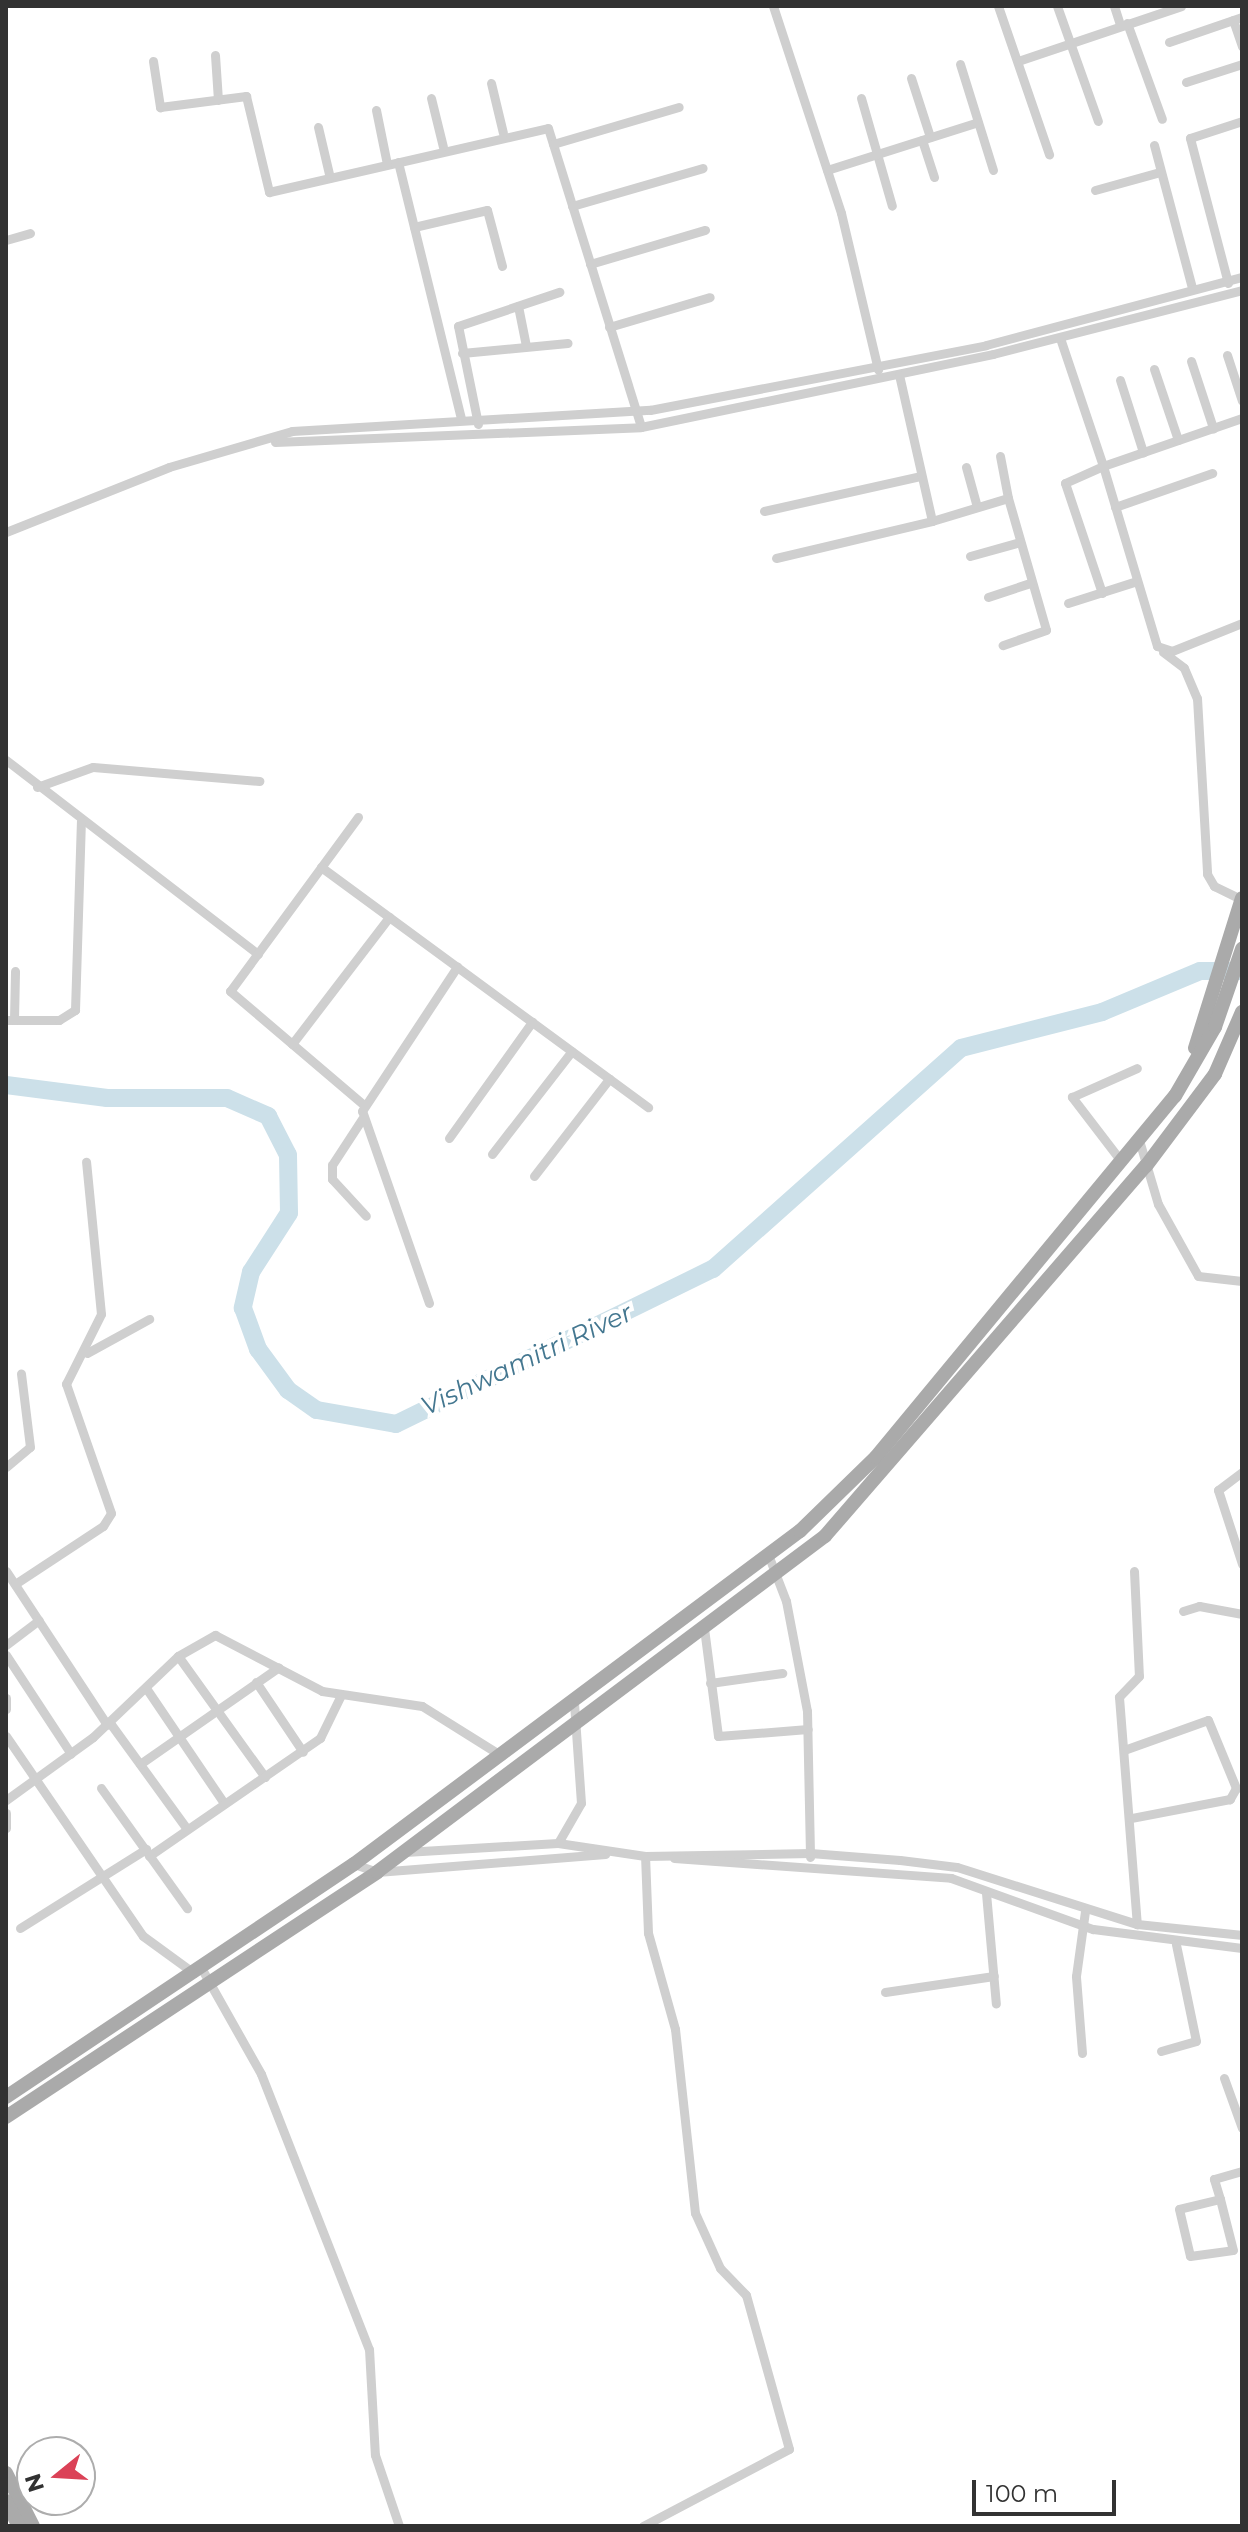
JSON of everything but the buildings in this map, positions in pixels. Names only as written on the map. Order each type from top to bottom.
[{"type":"main road","points":[[1211,1023],[1239,903]]},
{"type":"main road","points":[[6,2097],[200,1973],[574,1704],[769,1557],[876,1457],[1175,1096],[1211,1023],[1242,949]]},
{"type":"main road","points":[[6,2117],[212,1986],[377,1872],[825,1536],[912,1444],[1146,1166],[1235,1036],[1242,1012]]},
{"type":"main road","points":[[6,2473],[33,2526]]},
{"type":"main road","points":[[6,2501],[19,2526]]},
{"type":"street","points":[[773,6],[827,170],[880,377]]},
{"type":"street","points":[[998,6],[1049,154]]},
{"type":"street","points":[[1057,6],[1098,121]]},
{"type":"street","points":[[1114,6],[1162,119]]},
{"type":"street","points":[[1018,61],[1175,7]]},
{"type":"street","points":[[1169,42],[1238,18],[1242,46]]},
{"type":"street","points":[[215,55],[218,100]]},
{"type":"street","points":[[153,61],[160,107],[246,96],[269,192],[503,133],[548,128],[641,427]]},
{"type":"street","points":[[960,64],[993,170]]},
{"type":"street","points":[[1186,82],[1242,64]]},
{"type":"street","points":[[911,78],[934,177]]},
{"type":"street","points":[[491,83],[503,133]]},
{"type":"street","points":[[431,98],[443,147]]},
{"type":"street","points":[[861,98],[892,206]]},
{"type":"street","points":[[553,144],[679,107]]},
{"type":"street","points":[[376,110],[414,227],[461,418]]},
{"type":"street","points":[[1230,291],[1190,138],[1242,121]]},
{"type":"street","points":[[827,170],[978,122]]},
{"type":"street","points":[[318,127],[330,178]]},
{"type":"street","points":[[1154,145],[1192,288]]},
{"type":"street","points":[[572,206],[703,168]]},
{"type":"street","points":[[1095,190],[1160,172]]},
{"type":"street","points":[[414,227],[487,210],[502,266]]},
{"type":"street","points":[[590,264],[705,230]]},
{"type":"street","points":[[6,240],[30,233]]},
{"type":"street","points":[[6,532],[169,467],[272,442],[303,429],[461,418],[636,412],[986,345],[1242,277]]},
{"type":"street","points":[[272,442],[641,427],[899,375],[1060,338],[1242,290]]},
{"type":"street","points":[[479,432],[462,353],[460,322],[559,292]]},
{"type":"street","points":[[609,327],[710,297]]},
{"type":"street","points":[[518,306],[526,346]]},
{"type":"street","points":[[1060,338],[1137,581],[1163,652],[1184,668],[1197,698],[1207,874],[1214,886],[1239,903]]},
{"type":"street","points":[[462,353],[568,343]]},
{"type":"street","points":[[1227,355],[1242,401]]},
{"type":"street","points":[[1191,361],[1213,428]]},
{"type":"street","points":[[1154,369],[1178,440]]},
{"type":"street","points":[[899,375],[932,521]]},
{"type":"street","points":[[1120,380],[1143,452]]},
{"type":"street","points":[[1102,593],[1065,483],[1103,466],[1242,418]]},
{"type":"street","points":[[1000,456],[1030,583],[1046,630],[1003,645]]},
{"type":"street","points":[[966,467],[977,507]]},
{"type":"street","points":[[1115,507],[1212,473]]},
{"type":"street","points":[[764,511],[921,476]]},
{"type":"street","points":[[776,558],[932,521],[1008,498]]},
{"type":"street","points":[[970,556],[1020,542]]},
{"type":"street","points":[[1068,603],[1137,581]]},
{"type":"street","points":[[988,597],[1030,583]]},
{"type":"street","points":[[1163,652],[1242,623]]},
{"type":"street","points":[[6,760],[81,821],[258,954]]},
{"type":"street","points":[[37,787],[93,767],[259,781]]},
{"type":"street","points":[[358,817],[230,991],[234,1001],[292,1044],[364,1105]]},
{"type":"street","points":[[15,971],[10,1020],[59,1020],[75,1010],[81,821]]},
{"type":"street","points":[[321,867],[648,1107]]},
{"type":"street","points":[[292,1044],[389,917]]},
{"type":"street","points":[[366,1216],[332,1179],[332,1165],[362,1119],[364,1105],[457,967]]},
{"type":"street","points":[[449,1138],[532,1022]]},
{"type":"street","points":[[492,1154],[572,1051]]},
{"type":"street","points":[[1121,1161],[1072,1097],[1137,1068]]},
{"type":"street","points":[[534,1176],[609,1079]]},
{"type":"street","points":[[362,1119],[429,1303]]},
{"type":"street","points":[[1139,1140],[1158,1204],[1198,1276],[1242,1281]]},
{"type":"street","points":[[15,1584],[109,1520],[111,1507],[67,1392],[101,1314],[86,1162]]},
{"type":"street","points":[[84,1355],[149,1319]]},
{"type":"street","points":[[6,1467],[30,1447],[21,1374]]},
{"type":"street","points":[[1242,1472],[1218,1490],[1242,1564]]},
{"type":"street","points":[[769,1557],[798,1652],[808,1729],[811,1865]]},
{"type":"street","points":[[6,1571],[109,1724],[187,1829]]},
{"type":"street","points":[[1134,1571],[1139,1676],[1121,1688],[1137,1924]]},
{"type":"street","points":[[1183,1611],[1199,1606],[1242,1614]]},
{"type":"street","points":[[6,1645],[39,1620]]},
{"type":"street","points":[[704,1628],[710,1683],[721,1738],[808,1729]]},
{"type":"street","points":[[6,1800],[109,1724],[178,1656],[215,1635],[341,1695],[422,1706],[502,1756]]},
{"type":"street","points":[[6,1655],[71,1754]]},
{"type":"street","points":[[178,1656],[265,1777]]},
{"type":"street","points":[[140,1764],[279,1667]]},
{"type":"street","points":[[710,1683],[782,1673]]},
{"type":"street","points":[[256,1682],[303,1752]]},
{"type":"street","points":[[146,1688],[224,1803]]},
{"type":"street","points":[[20,1928],[187,1829],[303,1752],[320,1738],[341,1695]]},
{"type":"street","points":[[6,1698],[6,1709]]},
{"type":"street","points":[[558,1843],[581,1803],[574,1704]]},
{"type":"street","points":[[1124,1750],[1208,1720],[1236,1788],[1230,1799],[1131,1818]]},
{"type":"street","points":[[6,1736],[157,1952],[200,1973],[212,1986],[261,2074],[369,2349],[375,2455],[399,2526]]},
{"type":"street","points":[[101,1788],[187,1908]]},
{"type":"street","points":[[6,1813],[6,1828]]},
{"type":"street","points":[[402,1852],[558,1843],[645,1856],[810,1853],[957,1867],[1085,1911],[1137,1924],[1242,1935]]},
{"type":"street","points":[[354,1864],[377,1872],[620,1852]]},
{"type":"street","points":[[643,2526],[789,2449],[746,2295],[720,2268],[695,2213],[675,2029],[648,1933],[645,1856]]},
{"type":"street","points":[[667,1856],[951,1878],[1078,1924],[1176,1944],[1242,1948]]},
{"type":"street","points":[[986,1893],[996,2004]]},
{"type":"street","points":[[1082,2053],[1078,1924],[1085,1911]]},
{"type":"street","points":[[1161,2051],[1196,2041],[1176,1944]]},
{"type":"street","points":[[885,1992],[994,1976]]},
{"type":"street","points":[[1224,2078],[1242,2128]]},
{"type":"street","points":[[1220,2199],[1179,2209],[1190,2256],[1233,2250],[1220,2199],[1214,2179],[1242,2171]]},
{"type":"waterway","name":"Vishwamitri River","points":[[6,1085],[107,1098],[227,1098],[268,1116],[288,1155],[289,1213],[251,1272],[243,1308],[258,1349],[288,1390],[317,1410],[396,1424],[713,1269],[961,1048],[1102,1012],[1200,971],[1242,971]]}]
